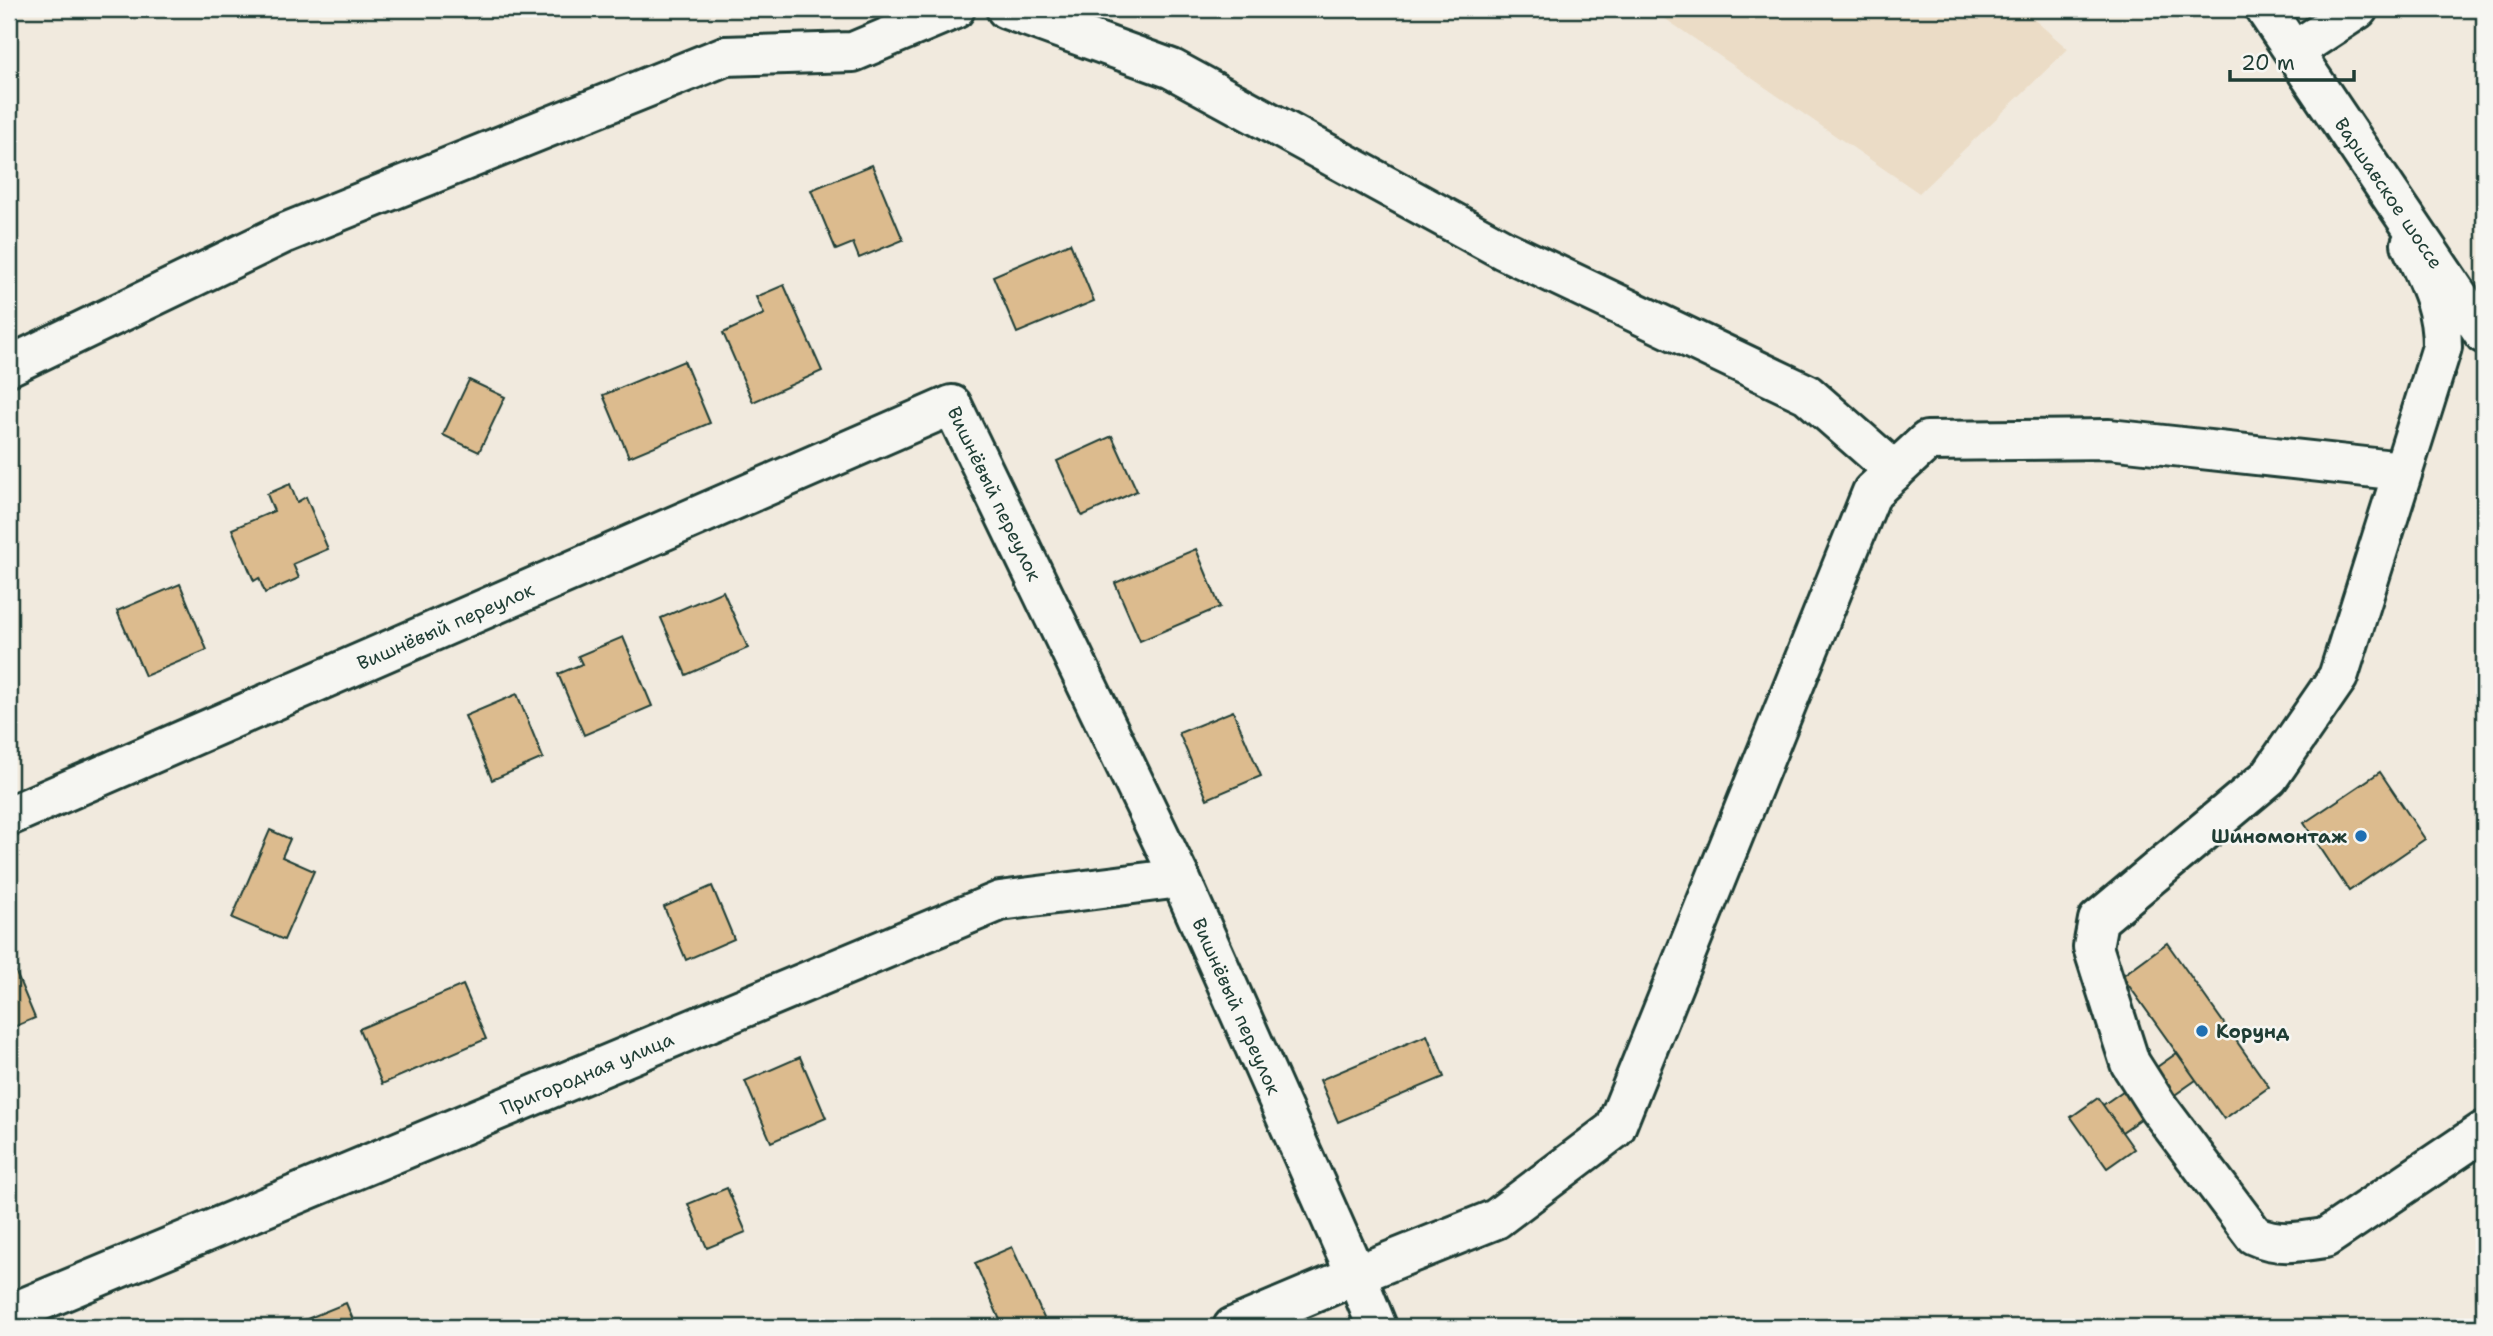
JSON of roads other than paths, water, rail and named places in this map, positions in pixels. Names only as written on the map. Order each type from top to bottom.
[{"type":"street","points":[[9,366],[285,233],[725,55],[853,52],[955,9]]},
{"type":"street","points":[[1006,9],[1172,69],[1504,250],[1807,394],[1895,471]]},
{"type":"street","name":"Варшавское шоссе","points":[[2265,9],[2484,334]]},
{"type":"street","points":[[2294,51],[2358,9]]},
{"type":"street","points":[[2390,194],[2438,305],[2442,347],[2338,677],[2269,777],[2098,920],[2094,947],[2130,1063],[2158,1107],[2254,1235],[2278,1242],[2325,1238],[2484,1131]]},
{"type":"street","name":"Вишнёвый переулок","points":[[9,816],[952,405],[1180,878],[1377,1327]]},
{"type":"street","points":[[1233,1327],[1496,1219],[1615,1129],[1872,492],[1927,441],[2109,439],[2402,471]]},
{"type":"street","name":"Пригородная улица","points":[[9,1314],[1000,901],[1180,878]]},
{"type":"place","name":"Шиномонтаж","points":[[2361,836]]},
{"type":"place","name":"Корунд","points":[[2202,1031]]}]
